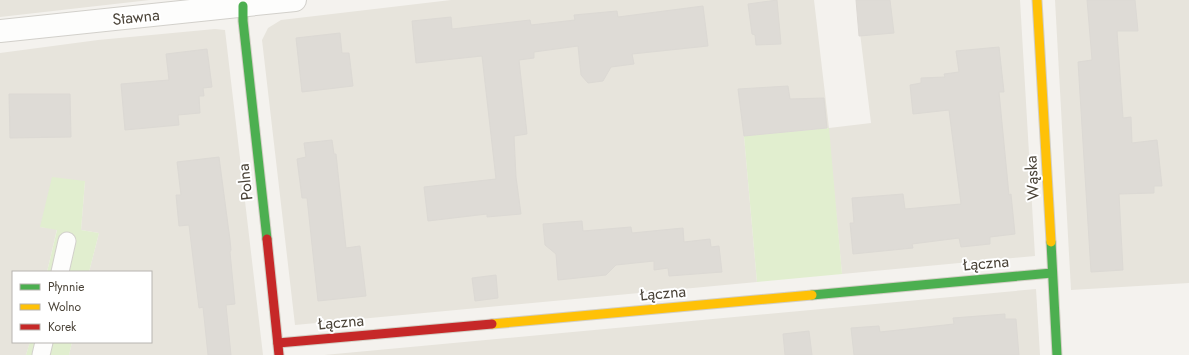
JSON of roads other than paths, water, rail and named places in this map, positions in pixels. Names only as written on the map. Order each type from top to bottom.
[{"type":"street","name":"Stawna","points":[[0,32],[295,0]]},
{"type":"street","name":"Wąska","points":[[1037,0],[1056,355]]},
{"type":"street","name":"Polna","points":[[243,6],[243,21],[279,355]]},
{"type":"street","name":"Łączna","points":[[278,343],[1052,272]]},
{"type":"lane","points":[[60,271],[67,241]]},
{"type":"lane","points":[[41,355],[44,343]]}]
